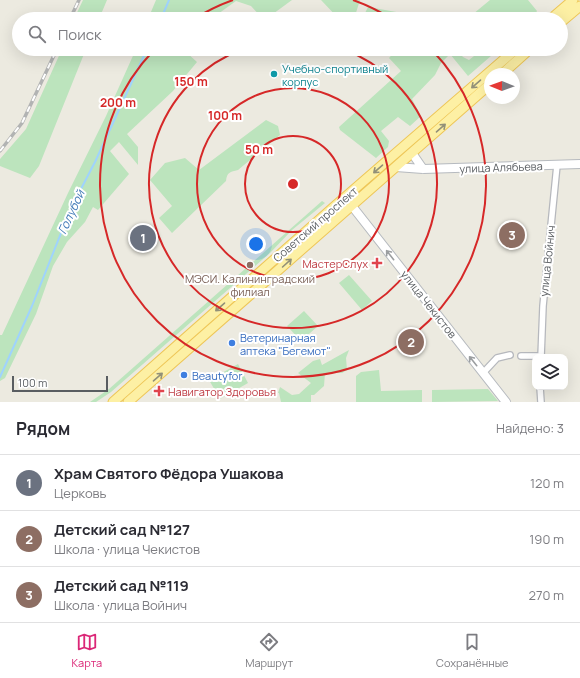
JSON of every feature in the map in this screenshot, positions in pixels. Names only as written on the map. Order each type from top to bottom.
[{"type":"main road","points":[[559,12],[573,0]]},
{"type":"main road","points":[[568,16],[580,6]]},
{"type":"main road","name":"Советский проспект","points":[[113,401],[508,56]]},
{"type":"main road","points":[[509,68],[522,56]]},
{"type":"main road","name":"Советский проспект","points":[[128,402],[484,89]]},
{"type":"street","points":[[412,153],[423,169]]},
{"type":"street","name":"улица Алябьева","points":[[396,167],[423,169],[580,164]]},
{"type":"street","name":"улица Войнич","points":[[541,354],[543,306],[557,165]]},
{"type":"street","name":"улица Чекистов","points":[[352,206],[506,402]]},
{"type":"street","points":[[483,373],[497,358],[510,355]]},
{"type":"street","points":[[521,356],[532,357]]},
{"type":"street","points":[[540,390],[541,402]]},
{"type":"green space","points":[[83,0],[107,0],[102,12],[77,12]]},
{"type":"green space","points":[[156,0],[292,0],[276,12],[257,12],[251,6],[236,1],[221,12],[151,12]]},
{"type":"green space","points":[[321,0],[360,0],[356,12],[332,12]]},
{"type":"green space","points":[[490,0],[528,0],[537,11],[536,12],[475,12]]},
{"type":"green space","points":[[368,7],[396,12],[366,12]]},
{"type":"green space","points":[[59,56],[83,56],[39,166],[30,178],[0,166],[0,159],[26,129]]},
{"type":"green space","points":[[133,56],[190,56],[197,62],[173,91],[127,134],[138,147],[138,165],[119,142],[110,151],[129,174],[98,210],[93,207],[85,222],[67,242],[53,266],[36,314],[5,378],[0,381],[0,335],[2,335],[68,193],[106,116]]},
{"type":"green space","points":[[391,56],[448,56],[441,63],[435,75],[412,99],[421,116],[410,126],[398,117],[381,131],[389,141],[388,147],[376,158],[340,130],[339,127],[401,71],[389,58]]},
{"type":"green space","points":[[452,56],[462,56],[469,60],[474,56],[491,56],[468,76]]},
{"type":"green space","points":[[266,120],[278,126],[280,135],[238,170],[229,173],[226,181],[172,233],[159,218],[172,206],[150,180],[165,163],[185,158],[199,170]]},
{"type":"green space","points":[[322,201],[325,203],[292,230],[270,253],[111,392],[96,402],[90,402],[109,389]]},
{"type":"green space","points":[[349,275],[372,301],[362,310],[339,283]]},
{"type":"green space","points":[[304,311],[318,326],[301,341],[287,326]]},
{"type":"green space","points":[[349,350],[346,358],[347,370],[342,373],[325,373],[324,386],[314,395],[311,395],[311,402],[281,402],[278,393],[280,387],[292,395],[299,394],[311,383],[298,373],[313,361],[320,359],[322,365]]},
{"type":"green space","points":[[238,364],[248,383],[220,399],[209,380]]},
{"type":"green space","points":[[379,370],[381,391],[422,390],[422,402],[356,402],[356,376],[361,372]]},
{"type":"green space","points":[[488,389],[498,401],[432,402],[432,390]]},
{"type":"waterway","name":"Голубой","points":[[164,12],[169,0]]},
{"type":"waterway","name":"Голубой","points":[[0,377],[32,306],[71,208],[95,162],[144,56]]},
{"type":"railway","points":[[73,12],[79,0]]},
{"type":"railway","points":[[0,151],[22,123],[54,56]]},
{"type":"place","name":"Учебно-спортивный корпус","points":[[274,74]]},
{"type":"place","name":"Детский сад №119","points":[[512,235]]},
{"type":"place","name":"Храм Святого Фёдора Ушакова","points":[[143,238]]},
{"type":"place","name":"МастерСлух","points":[[377,263]]},
{"type":"place","name":"МЭСИ. Калининградский филиал","points":[[250,265]]},
{"type":"place","name":"Детский сад №127","points":[[411,342]]},
{"type":"place","name":"Ветеринарная аптека \"Бегемот\"","points":[[232,343]]},
{"type":"place","name":"Beautyfor","points":[[184,375]]},
{"type":"place","name":"Навигатор Здоровья","points":[[159,391]]}]
